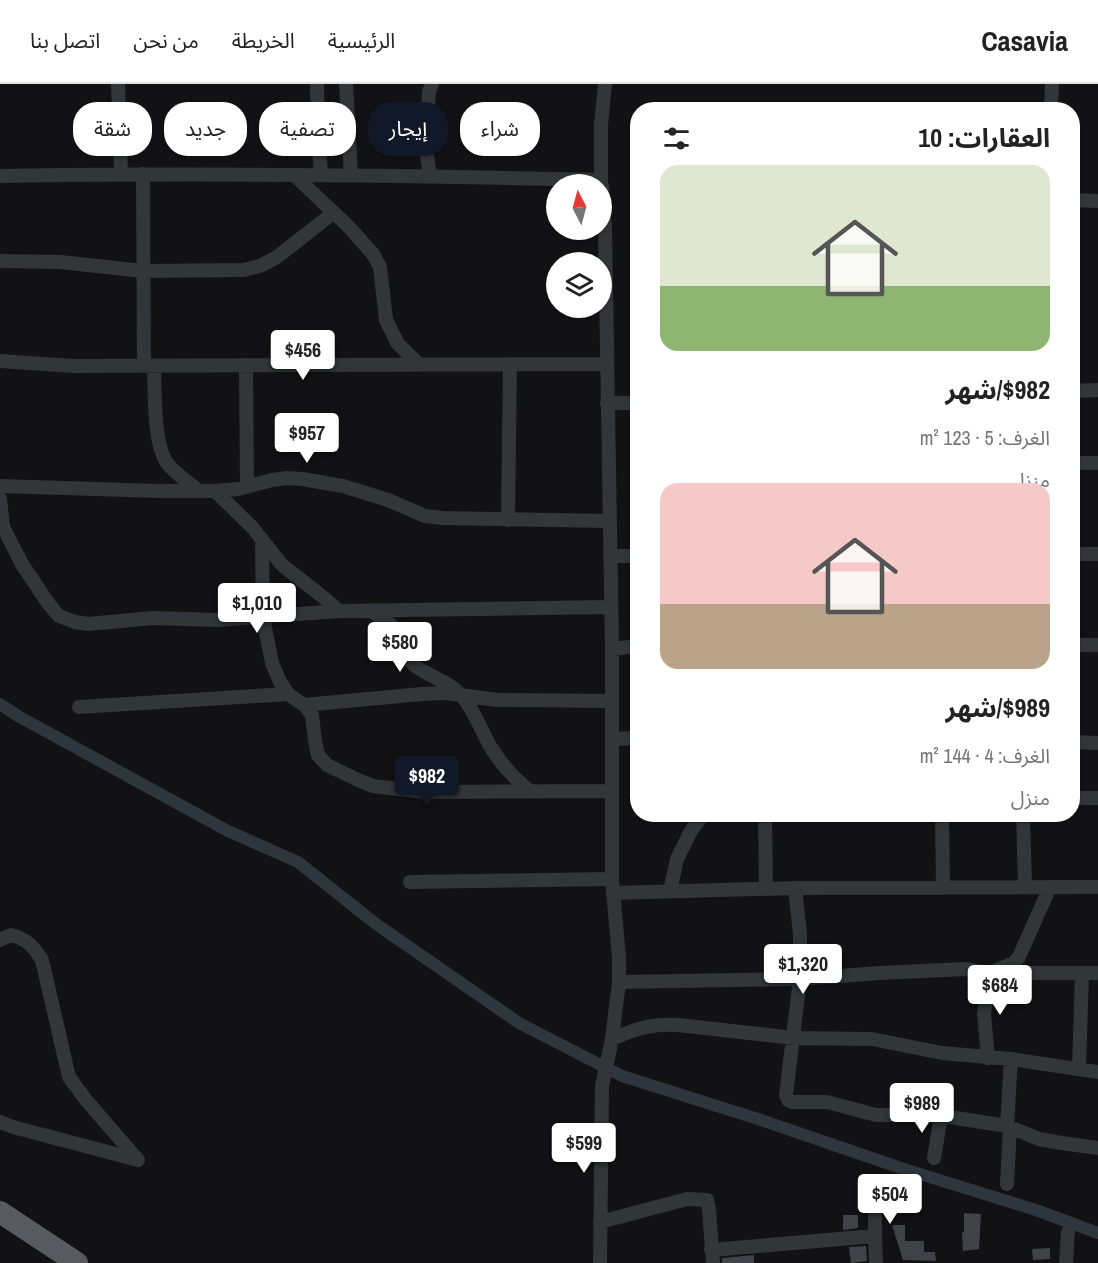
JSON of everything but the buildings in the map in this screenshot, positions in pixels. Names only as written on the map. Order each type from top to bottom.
[{"type":"highway","points":[[0,1212],[77,1263]]},
{"type":"street","points":[[118,84],[121,174]]},
{"type":"street","points":[[317,84],[321,174]]},
{"type":"street","points":[[346,84],[351,175]]},
{"type":"street","points":[[601,174],[604,84]]},
{"type":"street","points":[[1051,102],[1052,84]]},
{"type":"street","points":[[427,87],[427,162],[431,176]]},
{"type":"street","points":[[143,174],[143,271],[149,366],[158,441],[168,465],[199,491]]},
{"type":"street","points":[[294,174],[348,226],[373,254],[380,267],[386,320],[398,344],[419,364]]},
{"type":"street","points":[[0,176],[321,174],[546,181]]},
{"type":"street","points":[[1080,200],[1098,201]]},
{"type":"street","points":[[0,261],[60,262],[143,271],[243,270],[260,266],[277,257],[333,213]]},
{"type":"street","points":[[600,1263],[602,1086],[612,1039],[619,982],[613,886],[612,649],[605,240]]},
{"type":"street","points":[[0,360],[73,366],[606,364]]},
{"type":"street","points":[[508,520],[510,364]]},
{"type":"street","points":[[246,365],[247,488]]},
{"type":"street","points":[[1080,391],[1098,390]]},
{"type":"street","points":[[607,404],[630,403]]},
{"type":"street","points":[[1080,464],[1098,463]]},
{"type":"street","points":[[0,486],[215,491],[247,488],[287,478],[322,481],[344,486],[388,500],[425,516],[610,521]]},
{"type":"street","points":[[215,491],[252,526],[282,565],[339,611]]},
{"type":"street","points":[[0,499],[3,527],[22,564],[59,616],[75,622],[88,624],[153,618],[218,620],[339,611],[611,606]]},
{"type":"street","points":[[262,539],[263,618],[272,663],[288,694],[304,705],[312,715],[318,755],[327,765],[373,786],[424,792],[612,791]]},
{"type":"street","points":[[1080,554],[1098,554]]},
{"type":"street","points":[[610,556],[630,556]]},
{"type":"street","points":[[371,611],[388,621],[412,663],[445,682],[462,696],[502,764],[513,778],[530,790]]},
{"type":"street","points":[[1080,645],[1098,645]]},
{"type":"street","points":[[612,649],[630,647]]},
{"type":"street","points":[[304,705],[445,693],[497,700],[612,701]]},
{"type":"street","points":[[80,707],[288,694]]},
{"type":"street","points":[[612,739],[630,738]]},
{"type":"street","points":[[1080,742],[1098,742]]},
{"type":"street","points":[[1080,798],[1098,798]]},
{"type":"street","points":[[670,891],[676,859],[698,822]]},
{"type":"street","points":[[765,822],[766,889]]},
{"type":"street","points":[[942,822],[943,888]]},
{"type":"street","points":[[1023,822],[1025,887]]},
{"type":"street","points":[[410,882],[613,886],[670,891],[795,888],[1098,887]]},
{"type":"street","points":[[990,973],[1007,967],[1019,957],[1050,887]]},
{"type":"street","points":[[795,888],[800,934],[800,979],[786,1095],[788,1100],[838,1104],[876,1114],[941,1116],[1009,1126],[1039,1139],[1098,1148]]},
{"type":"street","points":[[0,940],[11,935],[21,937],[34,948],[42,960],[69,1077],[138,1160],[0,1122]]},
{"type":"street","points":[[619,982],[800,979],[965,969],[990,973],[1098,973]]},
{"type":"street","points":[[987,1058],[984,1014],[990,973]]},
{"type":"street","points":[[1079,1070],[1082,973]]},
{"type":"street","points":[[612,1039],[634,1029],[678,1025],[794,1038],[872,1039],[927,1051],[1011,1059],[1098,1072]]},
{"type":"street","points":[[1007,1184],[1011,1059]]},
{"type":"street","points":[[934,1158],[941,1116]]},
{"type":"street","points":[[875,1189],[876,1263]]},
{"type":"street","points":[[600,1222],[687,1199],[707,1200],[712,1257],[874,1236]]},
{"type":"street","points":[[1066,1263],[1068,1232]]},
{"type":"waterway","points":[[0,704],[226,830],[298,862],[376,924],[519,1023],[622,1076],[1036,1210],[1098,1233]]}]
